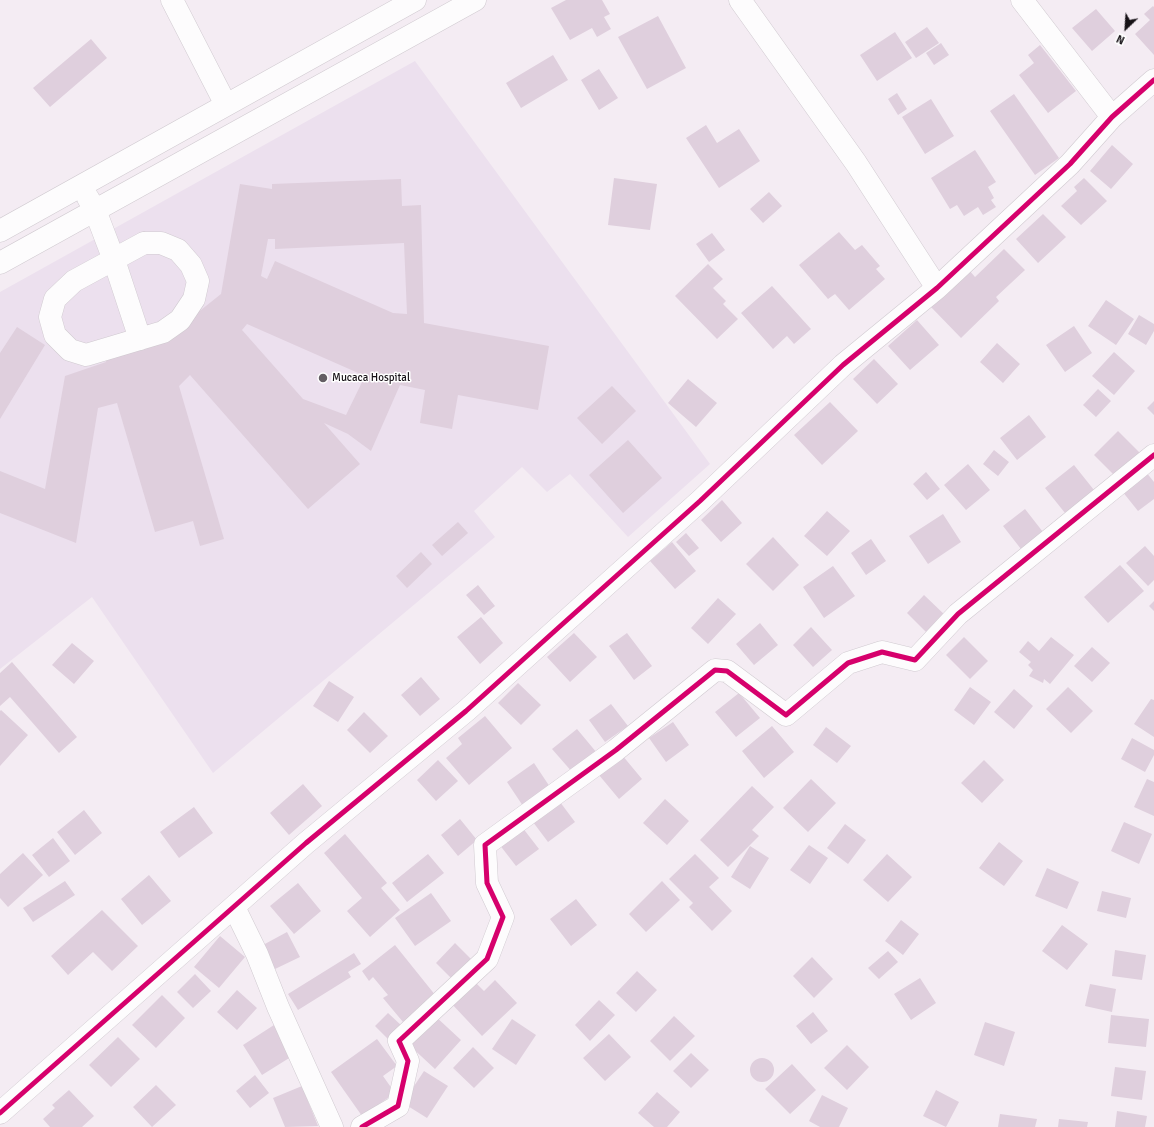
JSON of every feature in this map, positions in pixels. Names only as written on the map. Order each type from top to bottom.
[{"type":"street","points":[[172,0],[226,105]]},
{"type":"street","points":[[0,231],[415,0]]},
{"type":"street","points":[[0,263],[476,0]]},
{"type":"street","points":[[740,0],[856,163],[937,288]]},
{"type":"street","points":[[1022,0],[1112,117]]},
{"type":"street","points":[[0,1112],[306,843],[466,711],[700,501],[842,365],[937,288],[1070,164],[1112,117],[1154,80]]},
{"type":"street","points":[[81,186],[95,210],[114,260],[140,339]]},
{"type":"street","points":[[144,243],[161,243],[178,250],[191,265],[198,281],[194,299],[180,320],[164,332],[86,355],[70,350],[55,335],[50,317],[55,298],[74,281],[114,260],[144,243]]},
{"type":"street","points":[[362,1127],[398,1106],[408,1061],[399,1041],[487,959],[503,917],[487,883],[485,845],[616,750],[715,670],[727,671],[786,715],[848,664],[882,652],[915,660],[958,614],[1154,455]]},
{"type":"street","points":[[234,907],[257,954],[278,1007],[332,1127]]},
{"type":"shaded area","name":"Mucaca Hospital","points":[[415,61],[710,464],[628,537],[570,474],[547,492],[522,467],[474,511],[495,537],[213,773],[92,597],[0,669],[0,292]]},
{"type":"building","points":[[566,0],[602,0],[610,14],[604,17],[611,29],[597,37],[592,28],[570,40],[551,8]]},
{"type":"building","points":[[1153,6],[1154,55],[1135,34],[1150,20],[1144,14]]},
{"type":"building","points":[[1096,9],[1115,31],[1092,51],[1072,28]]},
{"type":"building","points":[[658,16],[686,68],[647,89],[618,37]]},
{"type":"building","points":[[927,27],[939,43],[916,58],[905,42]]},
{"type":"building","points":[[895,32],[912,58],[877,81],[860,55]]},
{"type":"building","points":[[91,39],[107,58],[50,107],[33,88]]},
{"type":"building","points":[[941,43],[949,55],[934,65],[926,53]]},
{"type":"building","points":[[1040,45],[1076,91],[1048,113],[1019,75],[1034,63],[1028,55]]},
{"type":"building","points":[[553,55],[568,80],[521,108],[506,83]]},
{"type":"building","points":[[599,69],[618,98],[599,110],[581,80]]},
{"type":"building","points":[[897,93],[907,109],[898,115],[888,99]]},
{"type":"building","points":[[1014,94],[1059,158],[1035,175],[990,111]]},
{"type":"building","points":[[931,99],[954,136],[925,154],[902,117]]},
{"type":"building","points":[[706,125],[717,143],[739,129],[760,161],[719,188],[686,138]]},
{"type":"building","points":[[1112,145],[1133,164],[1111,189],[1090,171]]},
{"type":"building","points":[[975,150],[996,182],[988,187],[994,198],[991,200],[996,207],[983,215],[978,207],[964,216],[957,205],[950,209],[931,178]]},
{"type":"building","points":[[614,178],[657,184],[650,230],[608,225]]},
{"type":"building","points":[[1084,178],[1107,201],[1081,225],[1061,206],[1077,191],[1074,187]]},
{"type":"building","points":[[401,179],[402,206],[421,205],[424,323],[549,346],[538,410],[458,395],[452,429],[420,423],[425,390],[400,385],[371,451],[348,434],[324,423],[360,464],[308,509],[190,375],[179,386],[224,539],[200,546],[193,521],[155,532],[117,403],[98,408],[76,543],[0,513],[0,471],[45,489],[65,376],[106,362],[99,340],[149,324],[156,346],[221,294],[240,184],[272,189],[272,184]],"holes":[[[268,239],[275,239],[275,249],[404,243],[407,314],[393,313],[275,261],[267,279],[261,276]],[[247,324],[365,376],[346,415],[303,399],[242,330]]]},
{"type":"building","points":[[769,192],[782,206],[763,223],[750,209]]},
{"type":"building","points":[[1043,214],[1066,237],[1038,263],[1016,239]]},
{"type":"building","points":[[839,232],[855,250],[862,245],[880,266],[876,269],[885,279],[849,310],[835,294],[828,299],[799,265]]},
{"type":"building","points":[[712,233],[725,250],[709,262],[696,244]]},
{"type":"building","points":[[1004,249],[1025,270],[996,297],[999,301],[961,338],[931,307],[969,270],[975,277]]},
{"type":"building","points":[[708,264],[723,279],[713,288],[726,301],[723,304],[738,319],[717,339],[675,296]]},
{"type":"building","points":[[772,286],[811,329],[794,344],[787,336],[773,349],[741,313]]},
{"type":"building","points":[[1106,300],[1134,319],[1116,345],[1088,326]]},
{"type":"building","points":[[1139,315],[1154,324],[1154,331],[1146,345],[1128,334]]},
{"type":"building","points":[[917,320],[939,345],[910,370],[888,346]]},
{"type":"building","points":[[1074,326],[1092,353],[1065,372],[1046,345]]},
{"type":"building","points":[[17,327],[45,345],[0,419],[0,353]]},
{"type":"building","points":[[997,343],[1020,364],[1003,383],[980,362]]},
{"type":"building","points":[[1114,352],[1135,371],[1114,395],[1092,376]]},
{"type":"building","points":[[874,359],[898,384],[877,404],[853,379]]},
{"type":"building","points":[[688,379],[717,403],[696,427],[668,403]]},
{"type":"building","points":[[612,386],[636,411],[602,444],[577,418]]},
{"type":"building","points":[[1098,389],[1111,401],[1096,417],[1083,405]]},
{"type":"building","points":[[1154,401],[1154,415],[1147,408]]},
{"type":"building","points":[[830,402],[858,431],[822,465],[794,435]]},
{"type":"building","points":[[1029,415],[1046,437],[1017,460],[1000,438]]},
{"type":"building","points":[[1118,431],[1140,453],[1116,477],[1094,455]]},
{"type":"building","points":[[628,440],[662,478],[623,513],[589,475]]},
{"type":"building","points":[[994,450],[1009,462],[998,476],[983,464]]},
{"type":"building","points":[[968,464],[990,490],[966,510],[944,485]]},
{"type":"building","points":[[1074,465],[1094,490],[1065,513],[1045,488]]},
{"type":"building","points":[[926,472],[940,489],[927,500],[913,484]]},
{"type":"building","points":[[1146,472],[1154,482],[1154,499],[1138,511],[1122,491]]},
{"type":"building","points":[[722,500],[742,523],[721,542],[701,520]]},
{"type":"building","points":[[1025,509],[1043,532],[1021,549],[1003,526]]},
{"type":"building","points":[[827,511],[850,531],[827,556],[804,536]]},
{"type":"building","points":[[943,514],[961,542],[928,564],[909,536]]},
{"type":"building","points":[[458,522],[468,533],[442,556],[432,545]]},
{"type":"building","points":[[686,533],[699,548],[689,556],[676,542]]},
{"type":"building","points":[[773,537],[799,565],[773,591],[746,564]]},
{"type":"building","points":[[871,539],[886,561],[866,575],[851,553]]},
{"type":"building","points":[[672,542],[696,571],[675,589],[650,561]]},
{"type":"building","points":[[1145,546],[1154,556],[1154,580],[1148,586],[1126,563]]},
{"type":"building","points":[[421,552],[432,564],[407,588],[396,576]]},
{"type":"building","points":[[1120,565],[1144,591],[1108,623],[1084,597]]},
{"type":"building","points":[[833,566],[855,596],[824,618],[803,587]]},
{"type":"building","points":[[478,585],[495,606],[484,615],[466,595]]},
{"type":"building","points":[[924,595],[946,616],[929,635],[907,613]]},
{"type":"building","points":[[718,598],[736,614],[708,644],[691,628]]},
{"type":"building","points":[[1154,601],[1154,611],[1149,606]]},
{"type":"building","points":[[481,617],[503,643],[480,664],[457,637]]},
{"type":"building","points":[[760,623],[778,645],[754,665],[736,644]]},
{"type":"building","points":[[811,627],[832,650],[813,667],[793,645]]},
{"type":"building","points":[[574,633],[597,657],[570,682],[547,657]]},
{"type":"building","points":[[627,633],[652,666],[634,680],[609,646]]},
{"type":"building","points":[[964,637],[988,661],[970,679],[946,655]]},
{"type":"building","points":[[1051,637],[1074,655],[1050,684],[1044,679],[1043,683],[1029,676],[1033,670],[1028,665],[1031,662],[1019,652],[1028,641],[1039,651]]},
{"type":"building","points":[[72,643],[94,661],[74,684],[52,665]]},
{"type":"building","points":[[1092,647],[1110,663],[1092,682],[1074,666]]},
{"type":"building","points":[[12,662],[77,737],[59,753],[10,697],[0,706],[0,673]]},
{"type":"building","points":[[421,677],[440,699],[420,716],[401,695]]},
{"type":"building","points":[[329,681],[354,697],[338,722],[313,706]]},
{"type":"building","points":[[518,683],[541,705],[521,725],[498,703]]},
{"type":"building","points":[[970,687],[991,702],[974,725],[954,710]]},
{"type":"building","points":[[1068,687],[1093,711],[1071,733],[1046,709]]},
{"type":"building","points":[[1014,689],[1033,706],[1014,729],[994,712]]},
{"type":"building","points":[[739,693],[760,718],[736,737],[715,712]]},
{"type":"building","points":[[1151,699],[1154,700],[1154,737],[1134,724]]},
{"type":"building","points":[[611,704],[628,726],[605,742],[589,720]]},
{"type":"building","points":[[1,710],[28,735],[0,766],[0,711]]},
{"type":"building","points":[[364,712],[388,736],[370,753],[347,730]]},
{"type":"building","points":[[485,716],[512,748],[469,785],[446,758],[462,744],[458,738]]},
{"type":"building","points":[[673,722],[689,745],[666,762],[649,738]]},
{"type":"building","points":[[772,726],[794,752],[764,778],[742,751]]},
{"type":"building","points":[[826,727],[851,746],[837,763],[813,745]]},
{"type":"building","points":[[577,729],[597,753],[573,773],[552,749]]},
{"type":"building","points":[[1132,738],[1154,750],[1154,755],[1145,772],[1121,759]]},
{"type":"building","points":[[622,755],[642,779],[619,799],[599,775]]},
{"type":"building","points":[[438,760],[458,781],[436,801],[417,780]]},
{"type":"building","points":[[984,760],[1004,780],[982,803],[961,783]]},
{"type":"building","points":[[534,763],[550,787],[523,806],[507,782]]},
{"type":"building","points":[[811,779],[836,803],[808,832],[783,808]]},
{"type":"building","points":[[1147,779],[1154,782],[1154,816],[1134,807]]},
{"type":"building","points":[[303,784],[322,806],[289,835],[270,813]]},
{"type":"building","points":[[752,786],[774,807],[752,830],[759,836],[728,867],[700,840]]},
{"type":"building","points":[[665,799],[689,821],[667,845],[643,823]]},
{"type":"building","points":[[560,802],[575,822],[548,842],[533,822]]},
{"type":"building","points":[[194,807],[213,833],[179,858],[160,832]]},
{"type":"building","points":[[84,810],[102,833],[75,855],[57,832]]},
{"type":"building","points":[[460,819],[477,840],[458,856],[441,835]]},
{"type":"building","points":[[1124,822],[1152,834],[1139,864],[1111,851]]},
{"type":"building","points":[[845,824],[866,840],[848,864],[827,848]]},
{"type":"building","points":[[522,827],[539,849],[516,866],[499,844]]},
{"type":"building","points":[[345,834],[387,883],[381,888],[400,910],[370,937],[347,911],[362,898],[324,853]]},
{"type":"building","points":[[53,838],[70,861],[49,877],[32,855]]},
{"type":"building","points":[[999,842],[1023,861],[1004,886],[979,868]]},
{"type":"building","points":[[809,845],[828,858],[810,884],[790,870]]},
{"type":"building","points":[[750,846],[769,858],[750,889],[731,877]]},
{"type":"building","points":[[23,853],[43,875],[8,907],[0,898],[0,874]]},
{"type":"building","points":[[428,854],[444,873],[407,902],[392,883]]},
{"type":"building","points":[[695,854],[719,878],[709,887],[732,911],[712,931],[689,907],[693,903],[669,879]]},
{"type":"building","points":[[887,854],[912,877],[888,902],[863,880]]},
{"type":"building","points":[[1047,868],[1079,882],[1067,909],[1035,896]]},
{"type":"building","points":[[149,875],[171,901],[142,925],[121,899]]},
{"type":"building","points":[[65,881],[75,895],[33,922],[23,908]]},
{"type":"building","points":[[662,881],[680,900],[646,932],[629,914]]},
{"type":"building","points":[[298,883],[321,911],[294,934],[270,906]]},
{"type":"building","points":[[1102,891],[1131,898],[1126,918],[1097,911]]},
{"type":"building","points":[[431,893],[451,921],[415,946],[395,918]]},
{"type":"building","points":[[576,899],[597,925],[571,946],[550,919]]},
{"type":"building","points":[[102,910],[138,946],[112,971],[93,952],[68,975],[51,956]]},
{"type":"building","points":[[901,920],[919,934],[903,955],[885,941]]},
{"type":"building","points":[[1062,925],[1088,944],[1067,970],[1042,951]]},
{"type":"building","points":[[287,932],[300,957],[275,969],[263,945]]},
{"type":"building","points":[[220,936],[245,957],[219,988],[194,967]]},
{"type":"building","points":[[455,943],[472,960],[453,980],[436,963]]},
{"type":"building","points":[[395,945],[436,996],[403,1022],[383,998],[388,995],[373,977],[369,981],[362,971]]},
{"type":"building","points":[[1115,950],[1146,955],[1142,980],[1112,976]]},
{"type":"building","points":[[888,951],[898,962],[879,979],[868,968]]},
{"type":"building","points":[[354,953],[361,964],[348,972],[351,977],[298,1010],[288,994]]},
{"type":"building","points":[[812,957],[833,979],[814,998],[793,976]]},
{"type":"building","points":[[637,971],[657,990],[636,1012],[616,993]]},
{"type":"building","points":[[195,974],[211,991],[193,1008],[177,992]]},
{"type":"building","points":[[920,978],[936,1003],[911,1020],[894,994]]},
{"type":"building","points":[[473,980],[484,991],[495,980],[517,1003],[482,1036],[450,1002]]},
{"type":"building","points":[[1090,984],[1116,989],[1112,1012],[1085,1006]]},
{"type":"building","points":[[237,990],[257,1008],[237,1030],[217,1012]]},
{"type":"building","points":[[162,995],[185,1018],[156,1048],[132,1025]]},
{"type":"building","points":[[599,1000],[615,1015],[590,1041],[575,1025]]},
{"type":"building","points":[[813,1012],[828,1031],[811,1044],[796,1026]]},
{"type":"building","points":[[388,1013],[402,1026],[388,1039],[375,1026]]},
{"type":"building","points":[[434,1015],[461,1040],[435,1069],[408,1044]]},
{"type":"building","points":[[1111,1015],[1149,1019],[1146,1047],[1108,1043]]},
{"type":"building","points":[[674,1016],[695,1036],[670,1061],[650,1041]]},
{"type":"building","points":[[512,1019],[536,1035],[516,1065],[492,1049]]},
{"type":"building","points":[[985,1022],[1015,1032],[1004,1066],[974,1055]]},
{"type":"building","points":[[274,1025],[294,1055],[262,1075],[243,1045]]},
{"type":"building","points":[[609,1034],[631,1057],[605,1081],[583,1058]]},
{"type":"building","points":[[118,1037],[140,1059],[111,1087],[89,1065]]},
{"type":"building","points":[[377,1039],[397,1066],[383,1076],[395,1093],[362,1116],[331,1072]]},
{"type":"building","points":[[847,1045],[869,1067],[847,1090],[824,1068]]},
{"type":"building","points":[[473,1047],[494,1068],[474,1088],[453,1068]]},
{"type":"building","points":[[691,1053],[709,1070],[691,1088],[673,1071]]},
{"type":"building","points":[[762,1058],[770,1062],[774,1070],[770,1078],[762,1082],[754,1078],[750,1070],[754,1062]]},
{"type":"building","points":[[792,1064],[816,1090],[790,1114],[765,1089]]},
{"type":"building","points":[[1115,1067],[1146,1071],[1142,1100],[1111,1096]]},
{"type":"building","points":[[424,1071],[448,1086],[427,1118],[403,1103]]},
{"type":"building","points":[[255,1075],[269,1093],[250,1108],[236,1091]]},
{"type":"building","points":[[156,1085],[176,1105],[152,1127],[133,1107]]},
{"type":"building","points":[[302,1086],[318,1126],[285,1127],[273,1098]]},
{"type":"building","points":[[69,1090],[94,1116],[82,1127],[50,1127],[43,1119],[55,1108],[52,1105]]},
{"type":"building","points":[[936,1090],[959,1102],[946,1127],[923,1116]]},
{"type":"building","points":[[657,1092],[680,1112],[667,1127],[654,1127],[638,1113]]},
{"type":"building","points":[[822,1095],[848,1108],[839,1127],[820,1127],[809,1121]]},
{"type":"building","points":[[1117,1111],[1147,1116],[1145,1127],[1115,1127]]},
{"type":"building","points":[[1000,1114],[1037,1119],[1035,1127],[998,1127]]},
{"type":"building","points":[[1059,1119],[1088,1122],[1087,1127],[1058,1127]]},
{"type":"cycle path","points":[[0,1113],[306,843],[466,711],[700,501],[843,365],[937,288],[1070,164],[1112,117],[1154,80]]},
{"type":"cycle path","points":[[362,1127],[398,1106],[408,1061],[399,1041],[487,959],[503,917],[487,883],[485,845],[616,750],[715,670],[727,671],[786,715],[848,663],[882,652],[915,660],[958,614],[1154,455]]},
{"type":"place","name":"Mucaca Hospital","points":[[323,378]]}]
